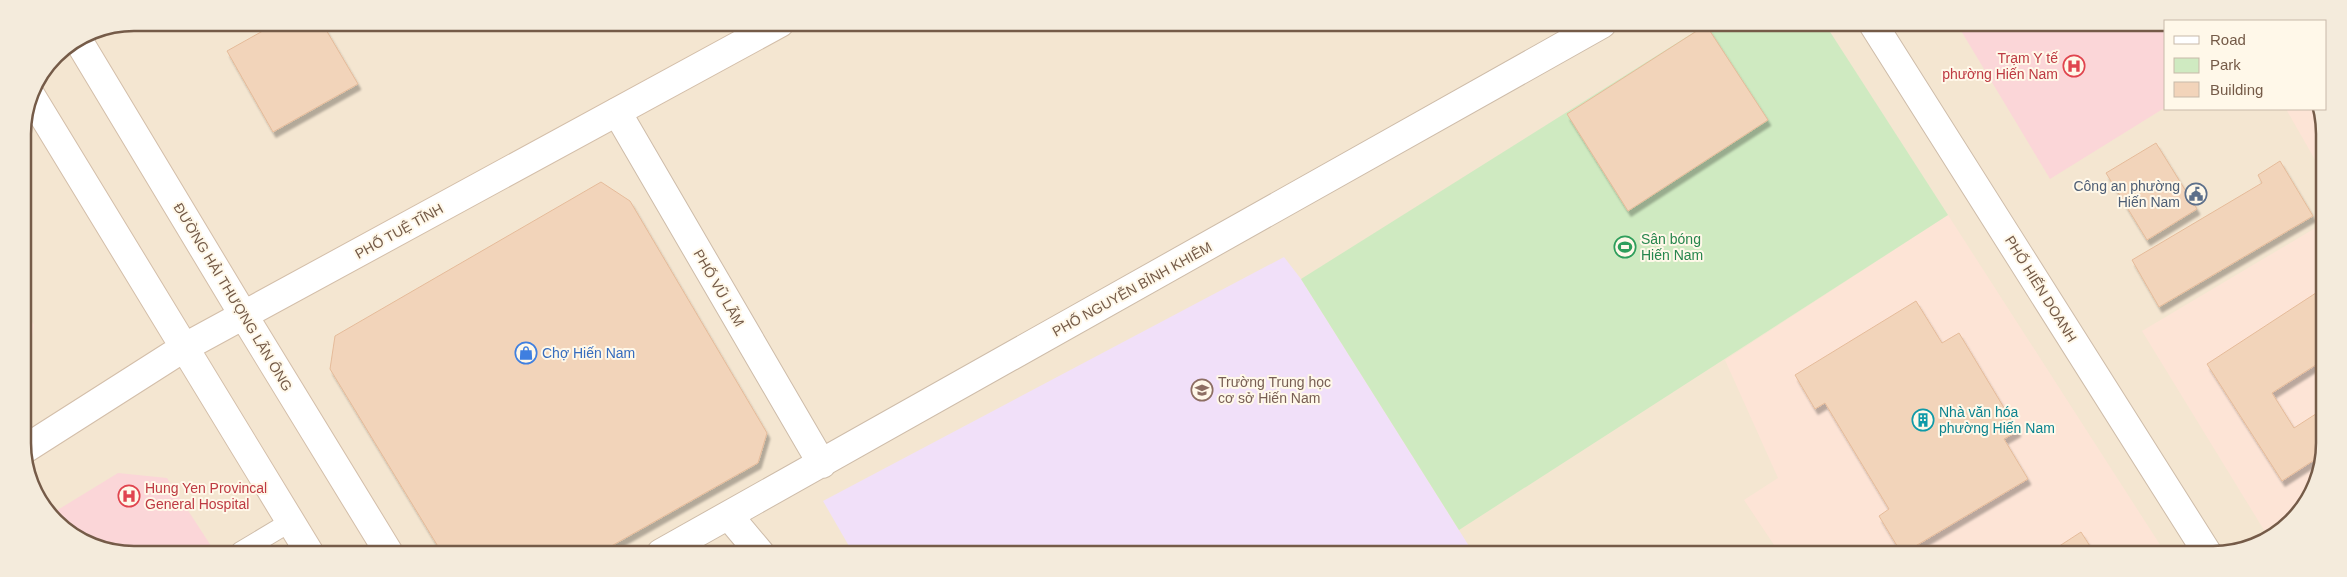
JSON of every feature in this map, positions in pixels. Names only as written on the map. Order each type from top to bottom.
[{"type":"street","name":"PHỐ TUỆ TĨNH","points":[[31,445],[185,347],[765,31]]},
{"type":"street","name":"PHỐ NGUYỄN BỈNH KHIÊM","points":[[674,546],[1590,31]]},
{"type":"street","name":"PHỐ HIẾN DOANH","points":[[1878,31],[2203,546]]},
{"type":"street","name":"ĐƯỜNG HẢI THƯỢNG LÃN ÔNG","points":[[82,46],[385,546]]},
{"type":"street","points":[[36,104],[305,546]]},
{"type":"street","name":"PHỐ VŨ LÃM","points":[[617,112],[822,464]]},
{"type":"street","points":[[729,516],[754,546]]},
{"type":"lane","points":[[250,546],[290,522]]},
{"type":"shaded area","points":[[127,31],[2164,31],[2164,110],[2313,110],[2316,134],[2316,443],[2314,463],[2302,494],[2286,516],[2252,538],[2220,546],[134,546],[114,544],[83,532],[61,516],[45,494],[33,463],[31,450],[31,127],[39,95],[61,61],[89,42],[114,33]]},
{"type":"shaded area","name":"Trạm Y tế phường Hiến Nam","points":[[1961,31],[2164,31],[2164,108],[2050,179]]},
{"type":"shaded area","points":[[2287,110],[2313,110],[2316,134],[2316,162]]},
{"type":"shaded area","points":[[1948,215],[2161,546],[1775,546],[1744,500],[1778,478],[1725,360]]},
{"type":"shaded area","points":[[2316,228],[2316,443],[2314,463],[2302,494],[2286,516],[2265,531],[2142,331]]},
{"type":"shaded area","name":"Trường Trung học cơ sở Hiến Nam","points":[[1284,257],[1301,279],[1469,546],[849,546],[823,501]]},
{"type":"shaded area","points":[[31,320],[34,325],[31,343]]},
{"type":"shaded area","name":"Hung Yen Provincal General Hospital","points":[[118,473],[167,478],[211,546],[134,546],[114,544],[83,532],[61,516],[57,510]]},
{"type":"green space","name":"Sân bóng Hiến Nam","points":[[1696,31],[1830,31],[1948,215],[1459,530],[1301,279]]},
{"type":"building","points":[[263,31],[327,31],[358,84],[273,132],[227,51]]},
{"type":"building","points":[[1697,31],[1710,31],[1768,120],[1628,211],[1567,114]]},
{"type":"building","points":[[2156,143],[2197,209],[2147,240],[2106,173]]},
{"type":"building","points":[[2280,161],[2313,216],[2159,307],[2132,260],[2262,183],[2258,175]]},
{"type":"building","name":"Chợ Hiến Nam","points":[[601,182],[630,201],[767,433],[758,463],[611,546],[438,546],[330,369],[335,336]]},
{"type":"building","points":[[2316,293],[2316,365],[2272,393],[2294,428],[2316,414],[2314,460],[2282,481],[2207,364]]},
{"type":"building","name":"Nhà văn hóa phường Hiến Nam","points":[[1916,301],[1942,343],[1959,333],[2018,431],[2004,439],[2028,479],[1915,546],[1897,546],[1879,516],[1889,509],[1825,403],[1815,409],[1795,375]]},
{"type":"building","points":[[2081,532],[2090,546],[2059,546]]},
{"type":"place","name":"Trạm Y tế phường Hiến Nam","points":[[2074,66]]},
{"type":"place","name":"Công an phường Hiến Nam","points":[[2196,194]]},
{"type":"place","name":"Sân bóng Hiến Nam","points":[[1625,247]]},
{"type":"place","name":"Chợ Hiến Nam","points":[[526,353]]},
{"type":"place","name":"Trường Trung học cơ sở Hiến Nam","points":[[1202,390]]},
{"type":"place","name":"Nhà văn hóa phường Hiến Nam","points":[[1923,420]]},
{"type":"place","name":"Hung Yen Provincal General Hospital","points":[[129,496]]}]
